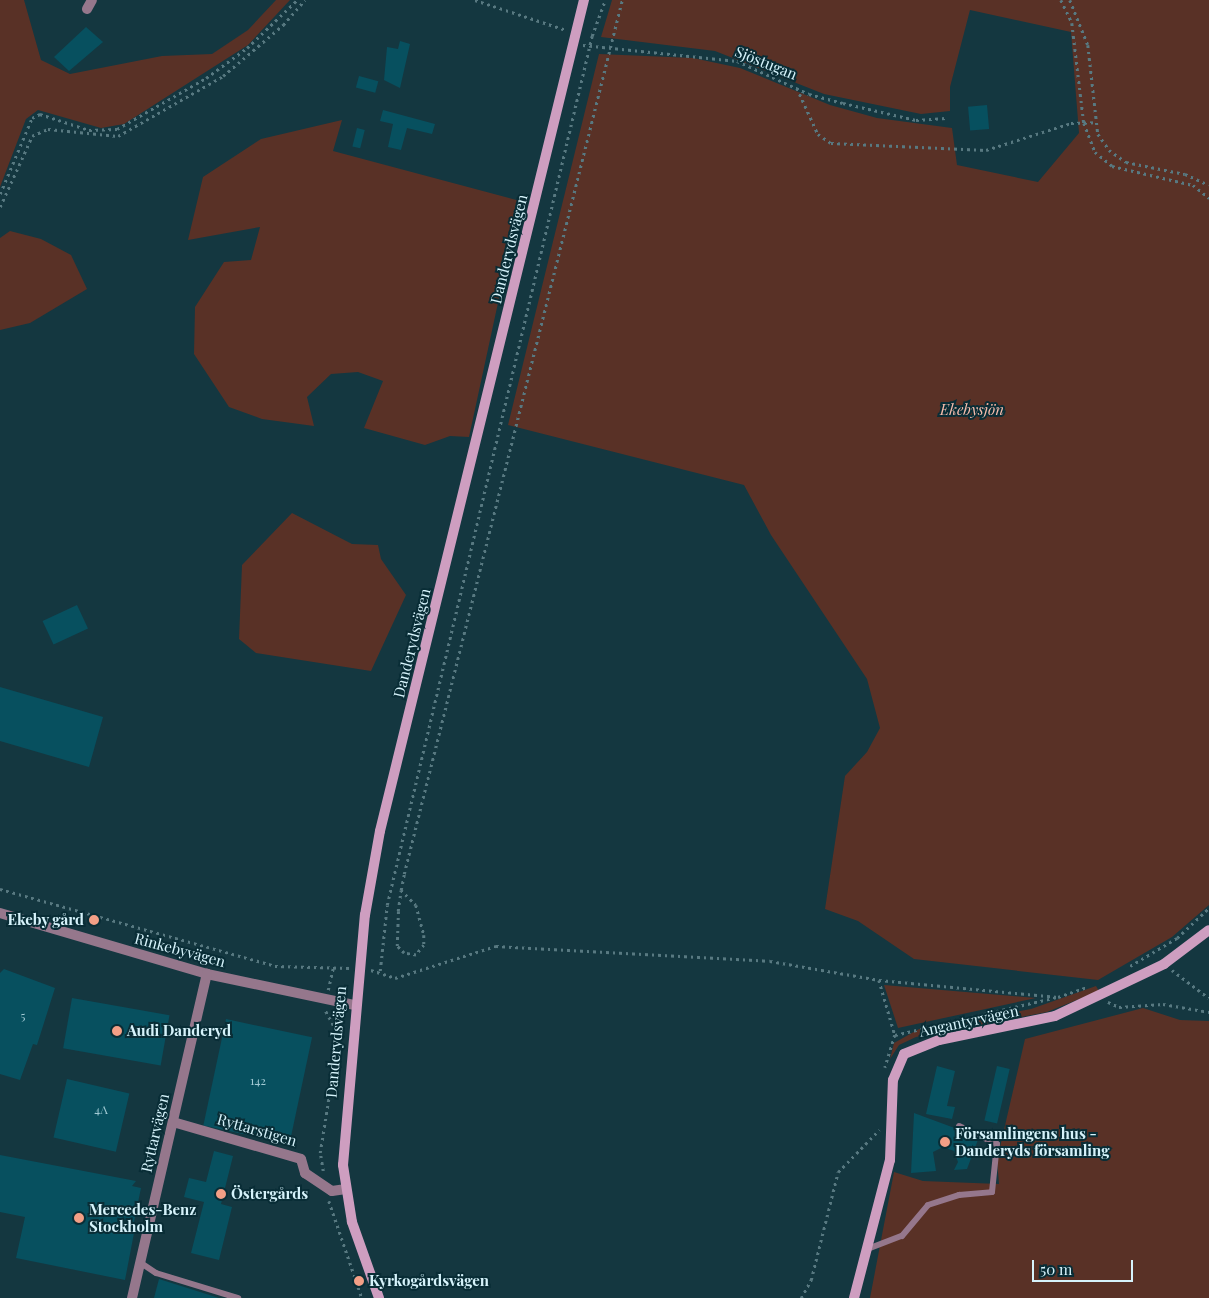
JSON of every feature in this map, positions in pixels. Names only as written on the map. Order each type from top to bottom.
[{"type":"street","name":"Danderydsvägen","points":[[379,1298],[346,1189],[344,1119],[354,1005],[380,831],[584,0]]},
{"type":"street","name":"Rinkebyvägen","points":[[0,913],[207,974],[354,1005]]},
{"type":"street","name":"Angantyrvägen","points":[[854,1298],[870,1248],[890,1160],[893,1080],[904,1054],[932,1042],[1055,1016],[1104,996],[1164,964],[1209,930]]},
{"type":"street","name":"Ryttarvägen","points":[[132,1298],[207,974]]},
{"type":"street","name":"Ryttarstigen","points":[[173,1122],[301,1158],[305,1173],[332,1191],[346,1189]]},
{"type":"lane","points":[[870,1248],[902,1236],[928,1205],[958,1195],[992,1192],[997,1144],[959,1126]]},
{"type":"lane","points":[[140,1263],[156,1273],[238,1298]]},
{"type":"path","points":[[0,194],[32,118],[40,114],[90,130],[117,129],[206,78],[247,48],[297,0]]},
{"type":"path","points":[[0,207],[32,136],[48,129],[118,136],[223,76],[283,25],[305,0]]},
{"type":"path","points":[[475,0],[575,38],[592,36]]},
{"type":"path","points":[[605,0],[592,36],[386,905],[380,972],[395,978],[496,946],[742,959],[880,980],[1058,997]]},
{"type":"path","points":[[401,890],[416,905],[424,936],[424,945],[416,955],[404,953],[397,946],[401,890],[622,0]]},
{"type":"path","points":[[1061,0],[1072,23],[1084,123],[1095,152],[1112,166],[1192,185],[1209,198]]},
{"type":"path","points":[[1070,0],[1088,46],[1096,122],[1109,150],[1126,162],[1185,174],[1209,185]]},
{"type":"path","name":"Sjöstugan","points":[[575,38],[590,46],[737,61],[797,88],[916,120],[946,118]]},
{"type":"path","points":[[797,88],[818,134],[831,143],[986,150],[1071,123],[1096,122]]},
{"type":"path","points":[[0,889],[276,966],[333,969]]},
{"type":"path","points":[[1126,968],[1177,938],[1209,908]]},
{"type":"path","points":[[1164,964],[1209,998]]},
{"type":"path","points":[[880,980],[895,1035],[884,1074]]},
{"type":"path","points":[[895,1035],[1058,997],[1091,985]]},
{"type":"path","points":[[1104,996],[1110,1004],[1119,1007],[1163,1004],[1209,1012]]},
{"type":"path","points":[[801,1298],[811,1280],[838,1172],[867,1145],[879,1130],[880,1121]]},
{"type":"green space","points":[[0,0],[24,0],[41,60],[70,74],[162,56],[212,54],[248,30],[276,0],[290,0],[248,45],[124,124],[101,128],[38,110],[26,119],[0,187]]},
{"type":"green space","name":"Ekebysjön","points":[[612,0],[1209,0],[1209,905],[1172,937],[1098,980],[914,959],[858,921],[825,909],[845,776],[867,752],[880,728],[867,679],[771,535],[744,485],[508,425],[599,54],[693,58],[740,68],[830,105],[877,118],[952,128],[957,165],[1038,182],[1079,133],[1071,32],[970,10],[950,87],[950,111],[921,114],[824,94],[715,51],[601,37]]},
{"type":"green space","points":[[342,120],[333,151],[520,201],[469,437],[450,436],[425,445],[364,428],[383,381],[358,372],[331,374],[307,397],[314,426],[262,419],[229,407],[194,354],[195,307],[224,262],[251,260],[260,227],[188,240],[203,177],[261,139]]},
{"type":"green space","points":[[10,231],[41,239],[71,255],[87,289],[30,323],[0,330],[0,238]]},
{"type":"green space","points":[[292,513],[352,544],[378,545],[381,559],[406,595],[371,671],[256,653],[239,639],[242,565]]},
{"type":"green space","points":[[884,985],[1036,998],[898,1028]]},
{"type":"green space","points":[[1096,986],[1099,991],[1047,1012],[916,1037],[899,1045],[890,1059],[894,1043],[919,1029],[1031,1009]]},
{"type":"green space","points":[[1143,1008],[1180,1020],[1209,1021],[1209,1298],[870,1298],[894,1172],[923,1181],[999,1184],[997,1160],[1025,1039]]},
{"type":"building","points":[[86,27],[103,42],[69,71],[54,57]]},
{"type":"building","points":[[400,41],[410,44],[400,88],[384,80],[387,47],[398,49]]},
{"type":"building","points":[[359,76],[378,81],[375,93],[356,88]]},
{"type":"building","points":[[987,105],[989,129],[970,131],[968,107]]},
{"type":"building","points":[[383,110],[435,124],[432,134],[407,128],[401,150],[388,147],[393,124],[380,121]]},
{"type":"building","points":[[357,128],[365,130],[360,148],[352,146]]},
{"type":"building","points":[[77,605],[88,629],[54,645],[43,621]]},
{"type":"building","points":[[0,687],[103,717],[89,767],[0,741]]},
{"type":"building","points":[[4,969],[55,988],[37,1045],[33,1044],[20,1080],[0,1074],[0,973]]},
{"type":"building","name":"Audi Danderyd","points":[[72,998],[169,1015],[161,1065],[63,1048]]},
{"type":"building","points":[[226,1019],[312,1037],[289,1144],[203,1126]]},
{"type":"building","points":[[937,1066],[955,1071],[947,1106],[955,1107],[952,1119],[926,1114]]},
{"type":"building","points":[[997,1066],[1010,1069],[997,1123],[984,1121]]},
{"type":"building","points":[[67,1079],[129,1093],[116,1152],[54,1137]]},
{"type":"building","name":"Församlingens hus - Danderyds församling","points":[[914,1113],[979,1137],[967,1169],[954,1170],[958,1162],[954,1151],[943,1147],[933,1152],[936,1171],[911,1173]]},
{"type":"building","points":[[214,1151],[233,1156],[221,1204],[232,1207],[219,1260],[191,1253],[204,1202],[184,1197],[189,1178],[206,1182]]},
{"type":"building","name":"Mercedes-Benz Stockholm","points":[[0,1155],[136,1181],[132,1186],[141,1188],[134,1222],[123,1219],[120,1230],[134,1233],[125,1280],[16,1258],[25,1217],[0,1212]]},
{"type":"building","points":[[159,1279],[219,1298],[154,1298]]},
{"type":"place","name":"Ekeby gård","points":[[94,920]]},
{"type":"place","name":"Audi Danderyd","points":[[117,1031]]},
{"type":"place","name":"Församlingens hus - Danderyds församling","points":[[945,1142]]},
{"type":"place","name":"Östergårds","points":[[221,1194]]},
{"type":"place","name":"Mercedes-Benz Stockholm","points":[[79,1218]]},
{"type":"place","name":"Kyrkogårdsvägen","points":[[359,1281]]}]
